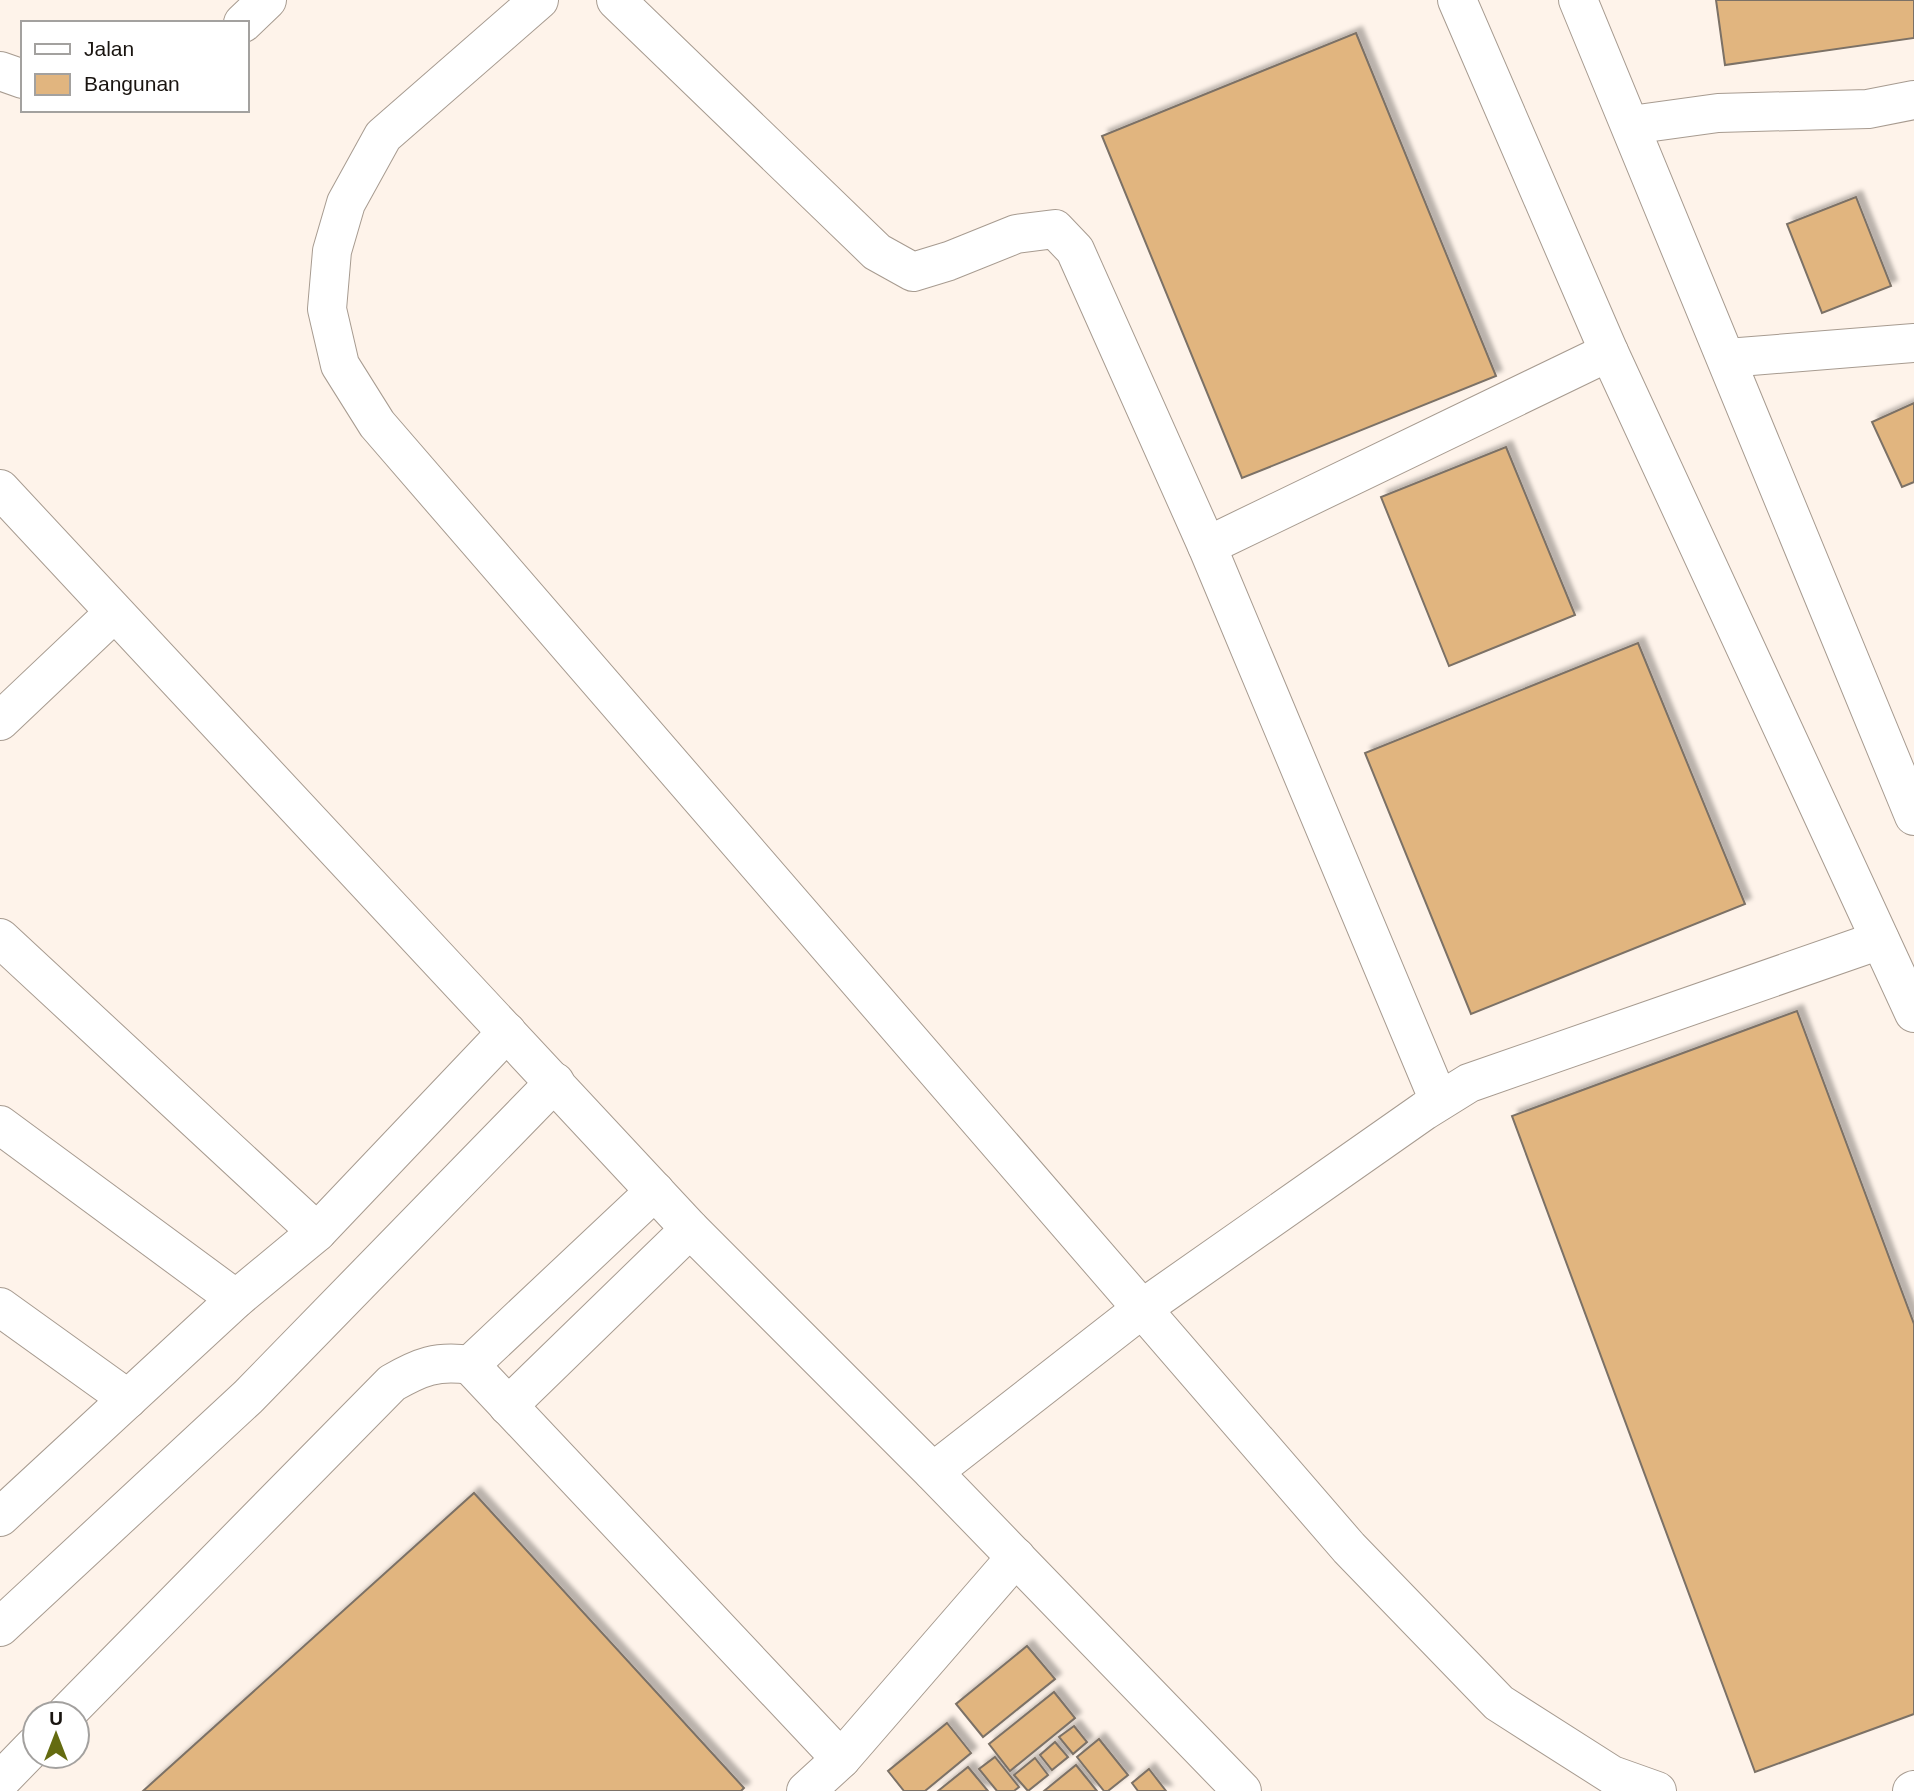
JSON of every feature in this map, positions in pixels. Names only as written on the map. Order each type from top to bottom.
[{"type":"street","points":[[245,21],[267,0]]},
{"type":"street","points":[[539,0],[383,136],[346,203],[332,251],[327,309],[340,365],[377,424],[1349,1548],[1499,1703],[1612,1775],[1657,1791]]},
{"type":"street","points":[[616,0],[877,252],[912,272],[949,261],[1016,234],[1055,229],[1075,250],[1207,546],[1439,1101]]},
{"type":"street","points":[[1457,0],[1609,352],[1914,1013]]},
{"type":"street","points":[[1578,0],[1914,816]]},
{"type":"street","points":[[0,71],[21,78]]},
{"type":"street","points":[[1631,125],[1718,113],[1868,109],[1914,100]]},
{"type":"street","points":[[1727,358],[1914,343]]},
{"type":"street","points":[[1207,546],[1609,352]]},
{"type":"street","points":[[0,489],[690,1229],[933,1472],[1242,1791]]},
{"type":"street","points":[[0,721],[114,613]]},
{"type":"street","points":[[0,938],[317,1232]]},
{"type":"street","points":[[933,1472],[1143,1308],[1439,1101],[1469,1083],[1880,940]]},
{"type":"street","points":[[6,1501],[128,1399],[236,1300],[317,1232],[507,1032]]},
{"type":"street","points":[[0,1627],[248,1398],[555,1082]]},
{"type":"street","points":[[0,1125],[236,1300]]},
{"type":"street","points":[[470,1365],[655,1191]]},
{"type":"street","points":[[508,1406],[690,1229]]},
{"type":"street","points":[[0,1307],[128,1399]]},
{"type":"street","points":[[80,1700],[391,1383],[419,1368],[453,1363],[470,1365],[841,1759]]},
{"type":"street","points":[[806,1791],[841,1759],[1016,1557]]},
{"type":"street","points":[[0,1781],[21,1759]]},
{"type":"building","points":[[1716,0],[1914,0],[1914,38],[1725,65]]},
{"type":"building","points":[[1356,33],[1496,376],[1242,478],[1102,136]]},
{"type":"building","points":[[1856,197],[1891,286],[1822,313],[1787,224]]},
{"type":"building","points":[[1914,403],[1914,482],[1902,487],[1872,422]]},
{"type":"building","points":[[1506,447],[1575,615],[1449,666],[1381,497]]},
{"type":"building","points":[[1638,643],[1745,904],[1471,1014],[1365,753]]},
{"type":"building","points":[[1797,1011],[1914,1324],[1914,1714],[1755,1772],[1512,1116]]},
{"type":"building","points":[[474,1493],[744,1788],[741,1791],[143,1791]]},
{"type":"building","points":[[1027,1646],[1055,1679],[983,1737],[956,1704]]},
{"type":"building","points":[[1054,1692],[1075,1718],[1010,1771],[989,1744]]},
{"type":"building","points":[[947,1723],[971,1753],[925,1791],[904,1791],[888,1771]]},
{"type":"building","points":[[1074,1726],[1087,1742],[1073,1754],[1059,1737]]},
{"type":"building","points":[[1099,1739],[1128,1775],[1108,1791],[1104,1791],[1077,1757]]},
{"type":"building","points":[[1055,1742],[1068,1757],[1052,1770],[1040,1755]]},
{"type":"building","points":[[995,1757],[1019,1787],[1014,1791],[997,1791],[979,1769]]},
{"type":"building","points":[[1035,1758],[1048,1775],[1028,1791],[1014,1775]]},
{"type":"building","points":[[1076,1765],[1097,1791],[1044,1791]]},
{"type":"building","points":[[968,1767],[988,1791],[938,1791]]},
{"type":"building","points":[[1149,1769],[1166,1791],[1138,1791],[1132,1783]]}]
